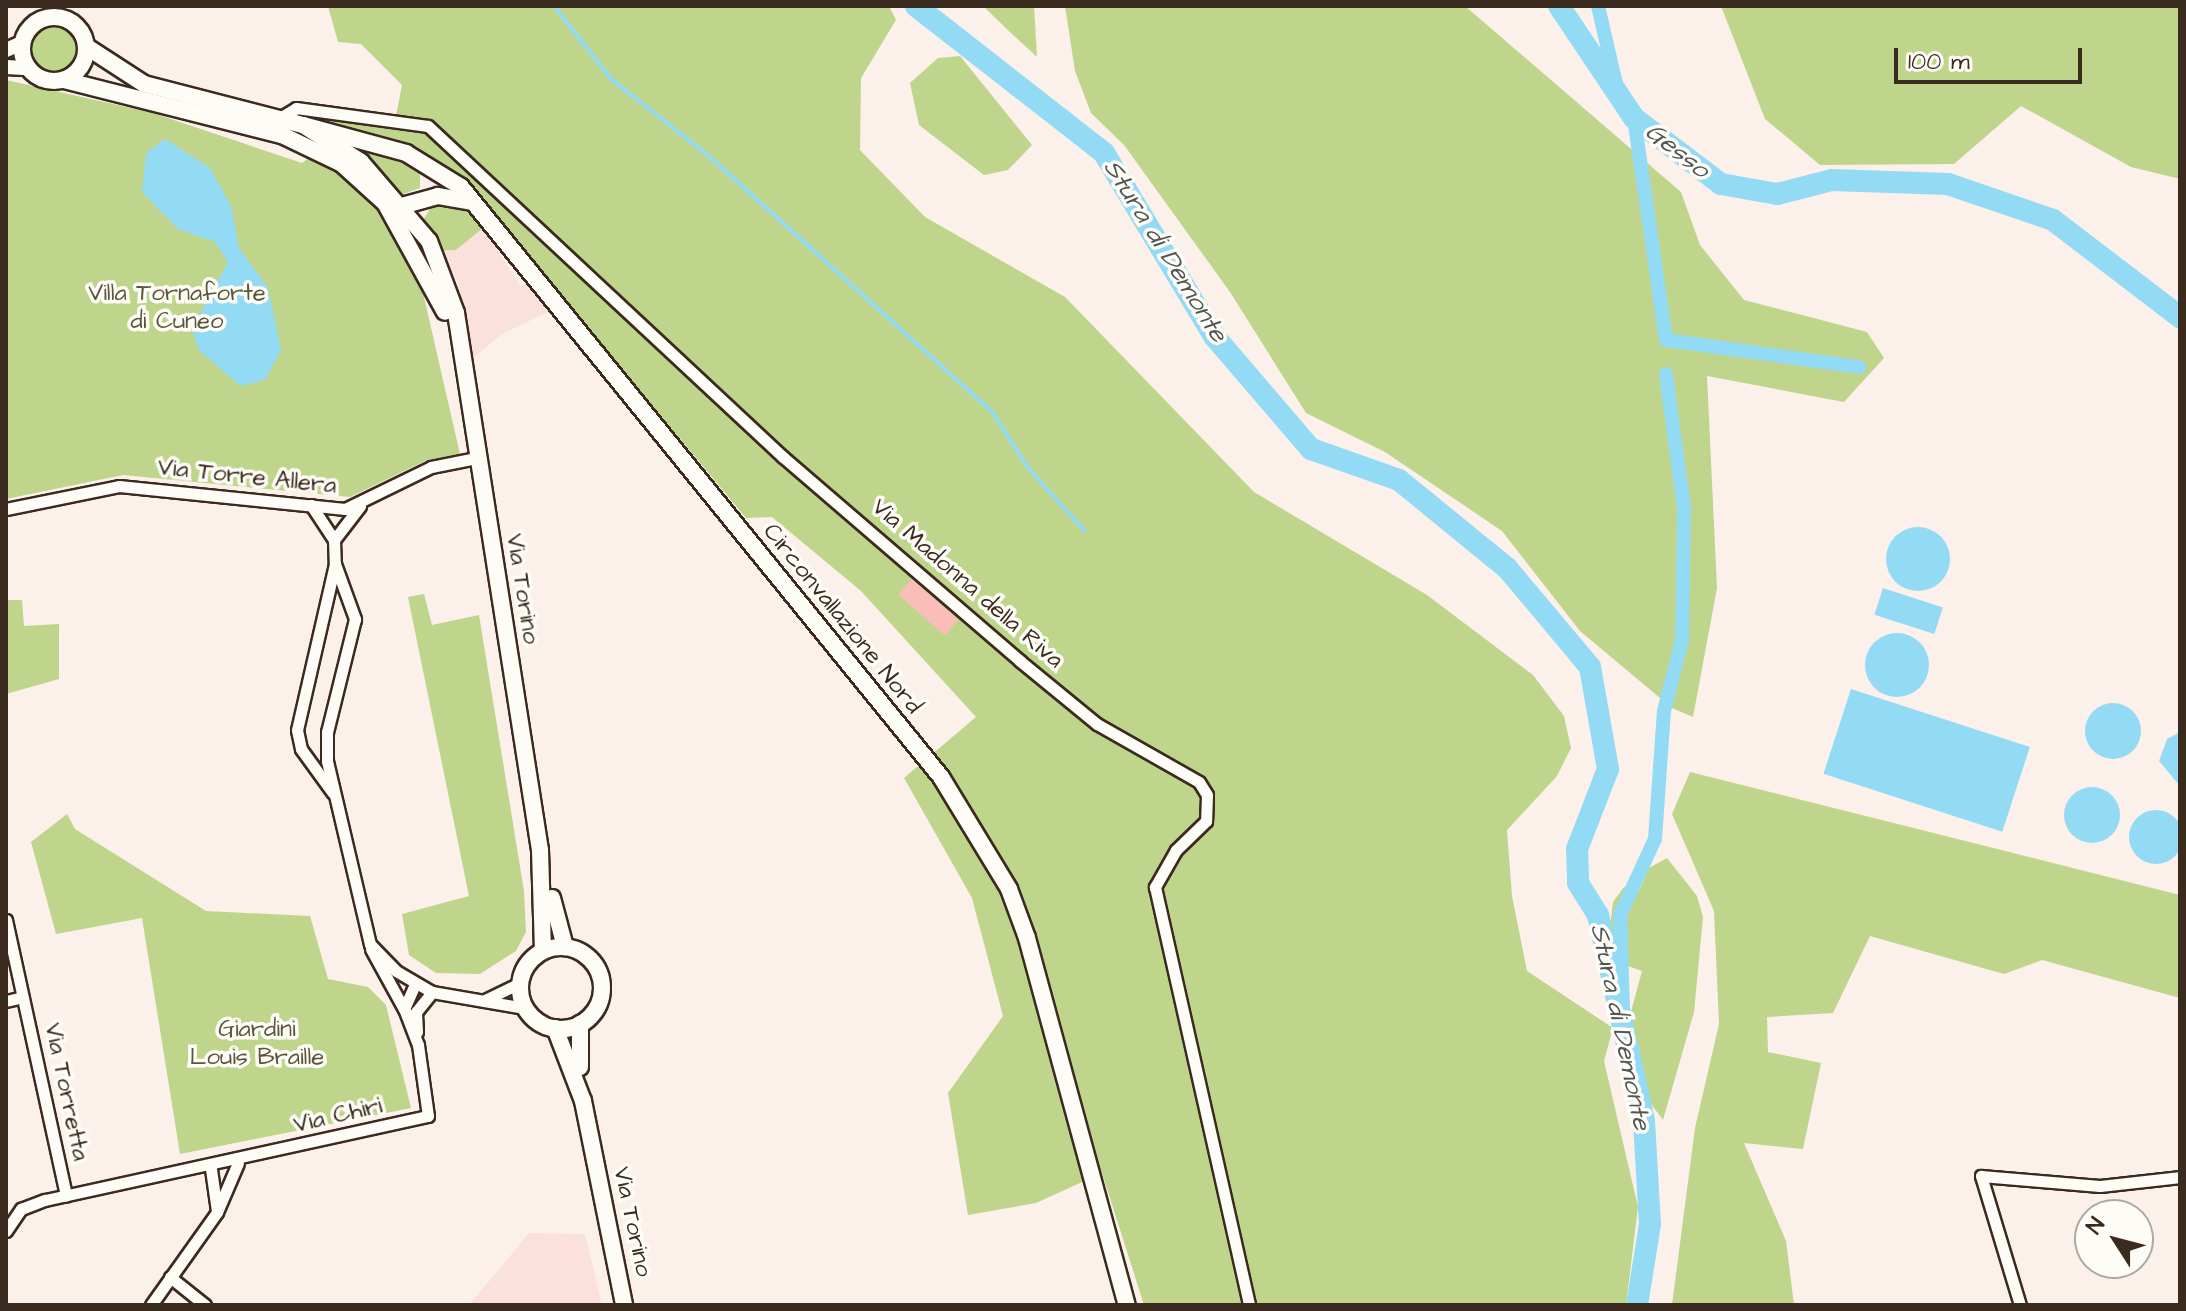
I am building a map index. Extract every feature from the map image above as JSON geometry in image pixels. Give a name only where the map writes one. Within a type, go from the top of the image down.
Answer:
[{"type":"main road","points":[[6,50],[22,43],[30,27],[32,6]]},
{"type":"main road","points":[[6,67],[28,68],[44,80],[64,80],[81,67],[87,47],[66,6]]},
{"type":"main road","points":[[30,27],[57,16],[75,23]]},
{"type":"main road","points":[[22,43],[28,68]]},
{"type":"main road","name":"Via Torino","points":[[87,47],[144,84],[303,125],[361,162],[405,206],[444,274],[540,850],[565,947]]},
{"type":"main road","name":"Via Torino","points":[[64,80],[303,143],[342,164],[385,203],[433,280],[456,336]]},
{"type":"main road","name":"Circonvallazione Nord","points":[[303,125],[427,164],[472,202],[941,777],[985,845],[1027,938],[1127,1305]]},
{"type":"main road","points":[[422,199],[427,164]]},
{"type":"main road","points":[[385,203],[405,206],[422,199],[472,202]]},
{"type":"main road","name":"Via Torino","points":[[540,850],[543,951]]},
{"type":"main road","points":[[565,947],[588,957],[602,983],[599,1002],[580,1024],[555,1028],[525,1008],[520,983],[543,951],[565,947]]},
{"type":"main road","name":"Via Torino","points":[[580,1024],[583,1101],[624,1305]]},
{"type":"main road","name":"Via Torino","points":[[555,1028],[583,1101]]},
{"type":"street","name":"Via Madonna della Riva","points":[[278,119],[296,108],[428,126],[783,457],[1020,661],[1097,724],[1199,782],[1207,795],[1206,821],[1176,850],[1155,887],[1249,1305]]},
{"type":"street","name":"Via Torre Allera","points":[[6,509],[119,486],[311,505],[360,505],[431,467],[476,458]]},
{"type":"street","points":[[311,505],[334,540],[360,505]]},
{"type":"street","name":"Via Chiri","points":[[334,540],[335,564],[297,730],[301,749],[335,795]]},
{"type":"street","name":"Via Chiri","points":[[335,564],[355,619],[327,732],[335,795],[378,973],[404,1009],[418,1045]]},
{"type":"street","name":"Via Torretta","points":[[6,920],[66,1196]]},
{"type":"street","points":[[370,944],[415,984],[432,992],[525,1008]]},
{"type":"street","points":[[484,1001],[520,983]]},
{"type":"street","points":[[404,1009],[415,984]]},
{"type":"street","name":"Via Chiri","points":[[238,1163],[428,1116],[416,1012],[432,992]]},
{"type":"street","name":"Via Torretta","points":[[6,1001],[23,997]]},
{"type":"street","points":[[151,1305],[217,1212],[238,1163]]},
{"type":"street","name":"Via Torretta","points":[[6,1231],[21,1209],[66,1196],[238,1163]]},
{"type":"street","points":[[211,1169],[217,1212]]},
{"type":"street","points":[[2020,1305],[1981,1176],[2100,1186],[2180,1177]]},
{"type":"street","points":[[170,1277],[205,1305]]},
{"type":"shaded area","points":[[483,228],[521,287],[526,283],[550,311],[502,334],[470,361],[458,281],[450,278],[440,251],[456,250]]},
{"type":"shaded area","points":[[529,1233],[585,1234],[602,1305],[469,1305]]},
{"type":"green space","points":[[328,6],[889,6],[896,20],[861,78],[860,150],[925,217],[1065,297],[1254,492],[1427,595],[1533,675],[1564,716],[1571,748],[1557,776],[1507,830],[1512,896],[1527,971],[1613,1028],[1604,1061],[1638,1207],[1626,1305],[1144,1305],[1102,1173],[1036,1203],[968,1215],[948,1093],[1003,1016],[972,898],[904,778],[976,717],[861,591],[772,517],[746,518],[472,189],[393,140],[310,117],[394,126],[402,85],[361,44],[338,42]]},
{"type":"green space","points":[[983,6],[1034,6],[1037,57],[1011,33]]},
{"type":"green space","points":[[1065,6],[1465,6],[1681,192],[1700,245],[1744,300],[1867,332],[1884,358],[1844,402],[1707,376],[1717,588],[1693,717],[1672,708],[1580,631],[1502,531],[1385,452],[1306,413],[1230,292],[1124,145],[1091,113],[1075,71]]},
{"type":"green space","points":[[1721,6],[2180,6],[2180,179],[2131,167],[2021,106],[1954,164],[1820,165],[1765,119]]},
{"type":"green space","points":[[53,26],[69,33],[76,49],[69,65],[53,72],[37,65],[30,49],[37,33]]},
{"type":"green space","points":[[960,56],[1032,145],[1008,170],[984,175],[919,125],[910,83],[938,58]]},
{"type":"green space","name":"Villa Tornaforte di Cuneo","points":[[6,80],[153,113],[302,163],[313,155],[344,176],[396,228],[421,284],[460,454],[427,460],[350,497],[123,475],[6,499]]},
{"type":"green space","points":[[354,145],[420,170],[420,188],[403,194]]},
{"type":"green space","points":[[433,204],[462,206],[483,228],[456,250],[440,251],[422,222]]},
{"type":"green space","points":[[424,594],[432,625],[479,615],[524,891],[526,932],[516,951],[480,974],[436,973],[409,955],[402,914],[469,896],[408,597]]},
{"type":"green space","points":[[6,600],[22,600],[24,626],[59,624],[59,679],[6,694]]},
{"type":"green space","points":[[1690,772],[2180,895],[2180,998],[2042,960],[2004,974],[1870,936],[1833,1013],[1767,1017],[1768,1052],[1821,1063],[1803,1149],[1744,1143],[1786,1241],[1794,1305],[1672,1305],[1695,1128],[1719,1024],[1714,911],[1672,814]]},
{"type":"green space","name":"Giardini Louis Braille","points":[[67,814],[75,829],[206,911],[310,916],[328,979],[368,987],[386,1005],[411,1108],[180,1154],[142,918],[56,934],[31,842]]},
{"type":"green space","points":[[1667,858],[1697,896],[1703,917],[1694,1012],[1663,1120],[1645,1096],[1629,1019],[1642,971],[1628,966],[1609,935],[1613,902],[1624,887],[1639,891],[1649,868]]},
{"type":"water","points":[[165,139],[210,168],[231,206],[239,248],[268,288],[281,350],[265,380],[240,386],[198,349],[192,328],[228,262],[215,242],[178,229],[142,192],[146,153]]},
{"type":"water","points":[[1912,527],[1924,527],[1941,536],[1948,547],[1948,571],[1941,582],[1924,591],[1912,591],[1900,586],[1891,577],[1886,565],[1886,553],[1891,541],[1900,532]]},
{"type":"water","points":[[1883,588],[1943,607],[1934,634],[1874,615]]},
{"type":"water","points":[[1897,633],[1915,639],[1923,647],[1929,665],[1923,683],[1915,691],[1897,697],[1879,691],[1871,683],[1865,665],[1871,647],[1879,639]]},
{"type":"water","points":[[1851,689],[2030,747],[2002,832],[1823,774]]},
{"type":"water","points":[[2113,703],[2133,711],[2141,731],[2133,751],[2113,759],[2093,751],[2085,731],[2093,711]]},
{"type":"water","points":[[2180,732],[2180,786],[2159,761],[2167,739]]},
{"type":"water","points":[[2092,787],[2112,795],[2120,815],[2112,835],[2092,843],[2072,835],[2064,815],[2072,795]]},
{"type":"water","points":[[2156,810],[2175,818],[2183,837],[2175,856],[2156,864],[2137,856],[2129,837],[2137,818]]},
{"type":"building","points":[[912,579],[959,620],[945,636],[898,595]]},
{"type":"waterway","points":[[554,6],[611,79],[710,157],[993,413],[1028,468],[1085,531]]},
{"type":"waterway","name":"Stura di Demonte","points":[[916,6],[1104,153],[1214,336],[1311,449],[1399,480],[1507,568],[1590,667],[1608,769],[1577,849],[1578,883],[1598,915],[1644,1121],[1650,1224],[1637,1305]]},
{"type":"waterway","name":"Gesso","points":[[1559,6],[1634,118],[1721,184],[1777,194],[1832,180],[1948,184],[2053,220],[2180,317]]},
{"type":"waterway","points":[[1598,6],[1616,84]]},
{"type":"waterway","points":[[1634,118],[1666,340],[1859,367]]},
{"type":"waterway","points":[[1624,1042],[1620,915],[1655,839],[1664,711],[1682,640],[1684,508],[1666,374]]}]
